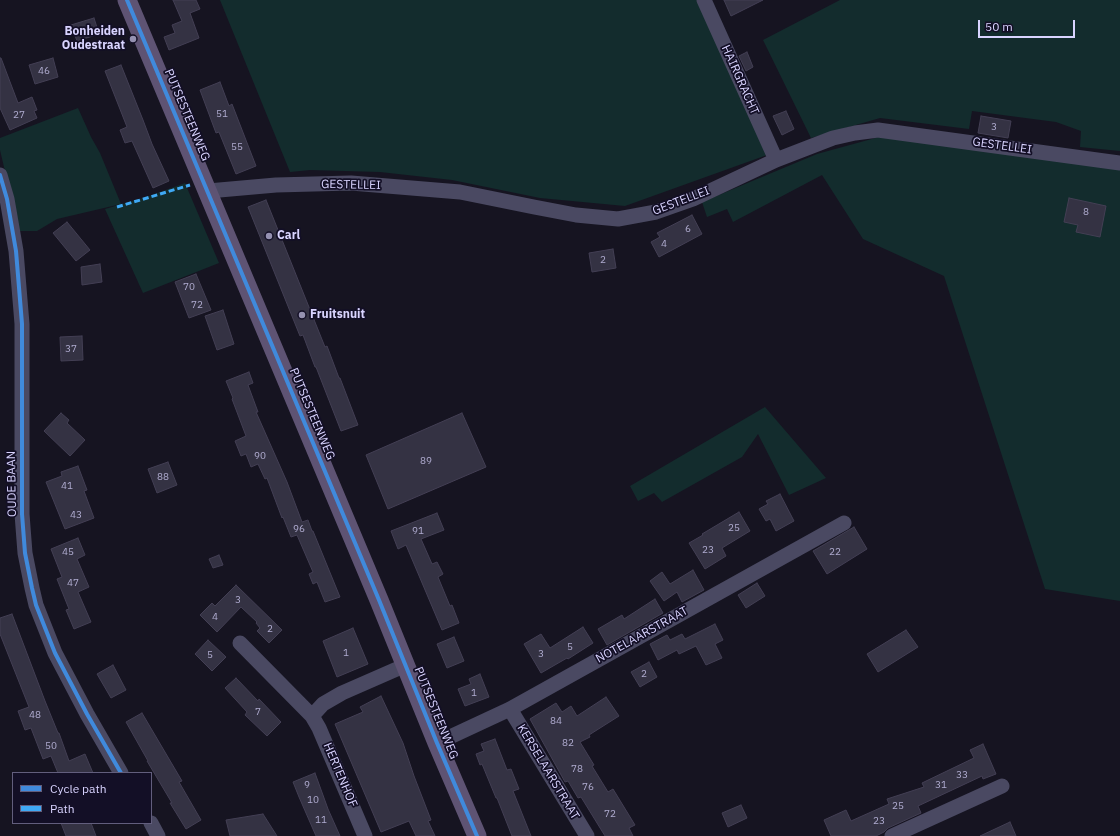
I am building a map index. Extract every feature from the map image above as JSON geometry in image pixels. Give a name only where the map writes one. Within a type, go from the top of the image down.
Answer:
[{"type":"main road","name":"PUTSESTEENWEG","points":[[127,0],[380,600],[437,743],[477,836]]},
{"type":"street","name":"HAIRGRACHT","points":[[704,0],[776,160]]},
{"type":"street","name":"GESTELLEI","points":[[208,191],[276,185],[351,183],[460,192],[534,208],[576,215],[618,219],[656,212],[692,199],[776,160],[833,138],[878,130],[1120,163]]},
{"type":"street","name":"OUDE BAAN","points":[[0,175],[7,199],[16,251],[21,317],[22,514],[25,553],[32,588],[36,605],[55,653],[87,714],[121,772]]},
{"type":"street","name":"NOTELAARSTRAAT","points":[[437,743],[510,709],[844,523]]},
{"type":"street","name":"HERTENHOF","points":[[240,643],[312,716],[319,728],[365,836]]},
{"type":"street","points":[[312,716],[323,704],[342,692],[406,665]]},
{"type":"street","name":"KERSELAARSTRAAT","points":[[510,709],[586,836]]},
{"type":"street","points":[[892,836],[1002,786]]},
{"type":"street","points":[[152,824],[158,836]]},
{"type":"green space","points":[[220,0],[702,0],[767,155],[625,206],[540,198],[452,180],[380,172],[310,170],[290,172]]},
{"type":"green space","points":[[840,0],[1120,0],[1120,151],[1080,147],[1081,131],[1056,122],[972,111],[969,129],[880,118],[811,138],[763,40]]},
{"type":"green space","points":[[78,108],[100,153],[121,204],[57,219],[37,231],[19,231],[0,150],[0,138]]},
{"type":"green space","points":[[879,137],[1120,169],[1120,601],[1045,589],[944,276],[863,239],[822,175],[733,222],[727,209],[707,217],[702,202],[817,154]]},
{"type":"green space","points":[[185,183],[219,263],[143,293],[105,209],[146,197]]},
{"type":"green space","points":[[765,407],[826,478],[789,495],[758,434],[742,457],[662,502],[654,493],[638,501],[630,486]]},
{"type":"building","points":[[173,0],[196,0],[200,9],[190,13],[199,38],[169,50],[164,37],[175,33],[172,25],[182,21]]},
{"type":"building","points":[[724,0],[763,0],[731,16]]},
{"type":"building","points":[[94,18],[99,34],[77,41],[71,25]]},
{"type":"building","points":[[747,52],[753,67],[746,71],[739,56]]},
{"type":"building","points":[[0,58],[18,103],[32,97],[37,110],[34,111],[37,118],[10,130],[0,108]]},
{"type":"building","points":[[53,58],[58,77],[35,84],[29,65]]},
{"type":"building","points":[[121,65],[152,144],[169,181],[153,188],[132,141],[125,143],[120,130],[127,127],[105,71]]},
{"type":"building","points":[[220,82],[229,106],[232,104],[256,166],[236,174],[219,132],[216,133],[200,90]]},
{"type":"building","points":[[786,111],[794,129],[782,135],[773,116]]},
{"type":"building","points":[[981,116],[1011,121],[1008,138],[978,133]]},
{"type":"building","points":[[1069,198],[1106,206],[1100,237],[1076,232],[1078,225],[1064,222]]},
{"type":"building","points":[[266,200],[325,347],[327,346],[358,425],[341,431],[303,335],[300,336],[248,207]]},
{"type":"building","points":[[692,215],[702,234],[659,257],[651,242],[660,237],[657,233]]},
{"type":"building","points":[[67,222],[90,250],[76,261],[53,233]]},
{"type":"building","points":[[613,249],[616,268],[592,272],[589,253]]},
{"type":"building","points":[[100,264],[102,282],[82,285],[81,267]]},
{"type":"building","points":[[196,274],[211,310],[189,318],[175,282]]},
{"type":"building","points":[[223,310],[234,344],[217,350],[205,316]]},
{"type":"building","points":[[82,336],[83,360],[61,361],[60,337]]},
{"type":"building","points":[[249,372],[253,383],[248,385],[258,412],[256,412],[287,482],[302,522],[308,520],[340,597],[325,602],[317,582],[313,584],[309,574],[313,572],[297,535],[291,537],[283,517],[282,518],[267,478],[265,479],[258,464],[251,467],[246,454],[241,456],[235,441],[246,436],[226,381]]},
{"type":"building","points":[[61,413],[69,420],[67,423],[85,440],[70,456],[44,431]]},
{"type":"building","points":[[462,413],[486,467],[388,509],[366,455]]},
{"type":"building","points":[[168,462],[177,485],[157,493],[148,469]]},
{"type":"building","points":[[78,466],[87,490],[84,491],[94,518],[65,529],[46,482],[62,476],[61,472]]},
{"type":"building","points":[[780,494],[794,521],[776,531],[770,519],[766,521],[759,509],[768,504],[766,501]]},
{"type":"building","points":[[739,512],[750,531],[722,548],[726,556],[705,569],[689,543]]},
{"type":"building","points":[[437,513],[444,530],[421,539],[432,564],[437,562],[443,574],[438,577],[459,623],[442,630],[406,545],[398,549],[391,531]]},
{"type":"building","points":[[854,527],[867,549],[827,574],[813,551]]},
{"type":"building","points":[[78,538],[85,555],[77,559],[89,587],[78,592],[91,622],[74,629],[66,610],[69,609],[57,579],[62,577],[51,549]]},
{"type":"building","points":[[219,555],[223,565],[213,568],[209,559]]},
{"type":"building","points":[[693,570],[704,590],[682,602],[677,592],[664,601],[650,581],[662,572],[670,584]]},
{"type":"building","points":[[757,583],[765,596],[746,608],[738,595]]},
{"type":"building","points":[[236,585],[282,630],[269,643],[257,631],[260,628],[256,623],[257,622],[241,607],[217,632],[200,615],[212,603],[215,606]]},
{"type":"building","points":[[655,599],[663,613],[607,645],[598,629],[622,615],[624,619]]},
{"type":"building","points":[[12,614],[69,761],[85,754],[93,772],[58,772],[51,756],[43,759],[31,728],[25,730],[18,711],[29,707],[0,634],[0,618]]},
{"type":"building","points":[[715,624],[723,640],[715,644],[722,658],[706,665],[696,646],[679,654],[677,650],[658,660],[650,644],[667,635],[670,640],[682,634],[685,639]]},
{"type":"building","points":[[583,627],[593,643],[568,659],[567,658],[541,673],[524,644],[541,634],[550,648]]},
{"type":"building","points":[[353,628],[368,664],[337,677],[323,641]]},
{"type":"building","points":[[906,630],[918,647],[878,672],[867,654]]},
{"type":"building","points":[[454,637],[464,661],[447,668],[437,644]]},
{"type":"building","points":[[208,640],[226,657],[212,671],[195,654]]},
{"type":"building","points":[[649,662],[657,677],[640,687],[631,672]]},
{"type":"building","points":[[113,665],[126,690],[111,698],[97,674]]},
{"type":"building","points":[[480,674],[489,697],[465,706],[458,689],[471,684],[469,679]]},
{"type":"building","points":[[236,678],[281,722],[267,736],[245,715],[247,712],[225,688]]},
{"type":"building","points":[[381,696],[403,743],[431,820],[428,821],[435,836],[416,836],[409,821],[381,832],[335,724],[363,712],[360,707]]},
{"type":"building","points":[[606,697],[619,716],[589,735],[590,737],[580,742],[594,765],[592,766],[608,792],[613,789],[635,825],[629,828],[633,836],[605,836],[581,797],[578,798],[568,781],[565,782],[530,719],[556,703],[562,712],[571,706],[577,716]]},
{"type":"building","points":[[142,713],[182,781],[179,782],[201,820],[186,829],[170,803],[172,803],[126,722]]},
{"type":"building","points":[[495,739],[507,770],[511,769],[519,789],[513,791],[531,836],[512,836],[482,764],[480,765],[476,754],[484,751],[481,744]]},
{"type":"building","points":[[983,744],[996,774],[983,779],[982,776],[918,806],[921,813],[888,828],[876,836],[831,836],[824,820],[846,810],[851,821],[889,804],[887,799],[924,787],[922,783],[974,758],[970,750]]},
{"type":"building","points":[[315,773],[340,836],[316,836],[293,782]]},
{"type":"building","points":[[741,805],[747,818],[728,827],[722,813]]},
{"type":"building","points":[[263,814],[277,836],[230,836],[226,820]]},
{"type":"building","points":[[1010,822],[1016,836],[980,836]]},
{"type":"building","points":[[61,824],[91,824],[96,836],[66,836]]},
{"type":"marked path","points":[[117,207],[190,185]]},
{"type":"cycle path","points":[[127,0],[477,836]]},
{"type":"cycle path","points":[[0,175],[7,199],[16,251],[22,324],[22,514],[25,553],[32,588],[36,605],[55,653],[87,714],[120,772]]},
{"type":"place","name":"Bonheiden Oudestraat","points":[[133,39]]},
{"type":"place","name":"Carl","points":[[269,236]]},
{"type":"place","name":"Fruitsnuit","points":[[302,315]]}]
